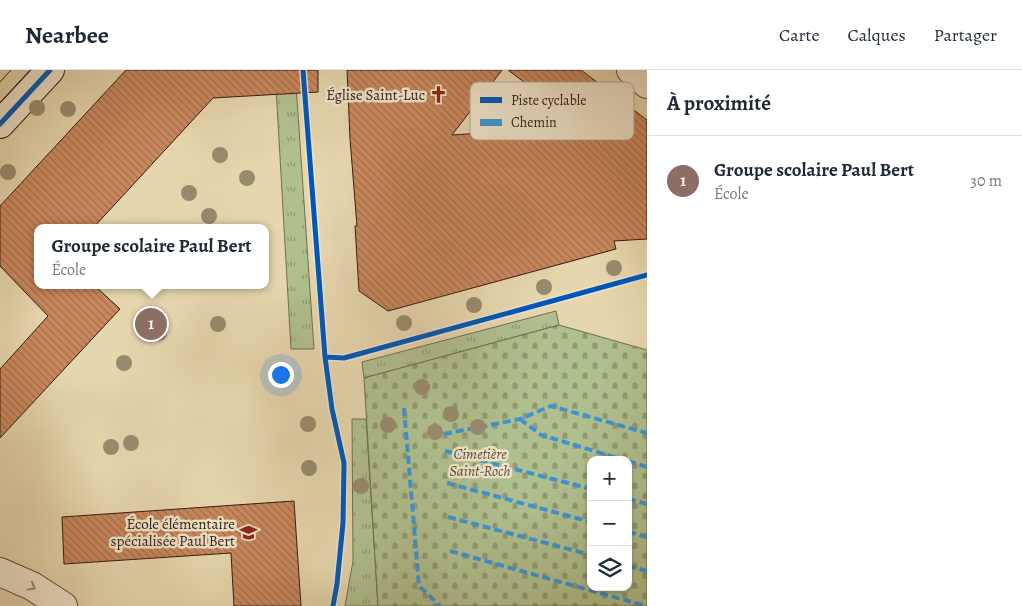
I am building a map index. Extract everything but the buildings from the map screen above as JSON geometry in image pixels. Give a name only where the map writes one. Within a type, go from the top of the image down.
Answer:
[{"type":"street","points":[[0,124],[50,70]]},
{"type":"street","points":[[631,70],[647,84]]},
{"type":"street","points":[[0,572],[32,586],[63,606]]},
{"type":"green space","points":[[275,70],[295,70],[314,349],[291,349]]},
{"type":"green space","points":[[556,311],[559,325],[364,378],[362,362]]},
{"type":"green space","name":"Cimetière Saint-Roch","points":[[559,325],[647,350],[647,606],[378,606],[364,378]]},
{"type":"green space","points":[[352,419],[366,419],[378,606],[345,606],[353,561]]},
{"type":"tram line","points":[[0,82],[11,70]]},
{"type":"tram line","points":[[0,103],[31,70]]},
{"type":"marked path","points":[[444,434],[520,419],[551,406],[647,433]]},
{"type":"marked path","points":[[404,408],[419,586],[440,606]]},
{"type":"marked path","points":[[520,419],[541,435],[611,456]]},
{"type":"marked path","points":[[445,451],[587,488]]},
{"type":"marked path","points":[[632,462],[647,467]]},
{"type":"marked path","points":[[447,483],[587,521]]},
{"type":"marked path","points":[[632,500],[647,504]]},
{"type":"marked path","points":[[448,517],[587,554]]},
{"type":"marked path","points":[[632,533],[647,537]]},
{"type":"marked path","points":[[450,551],[646,606]]},
{"type":"marked path","points":[[632,567],[647,571]]},
{"type":"cycle path","points":[[0,124],[50,70]]},
{"type":"cycle path","points":[[303,70],[325,357],[332,409],[344,463],[343,523],[333,606]]},
{"type":"cycle path","points":[[325,357],[344,358],[647,275]]},
{"type":"place","name":"Église Saint-Luc","points":[[439,95]]},
{"type":"place","name":"Groupe scolaire Paul Bert","points":[[151,324]]},
{"type":"place","name":"École élémentaire spécialisée Paul Bert","points":[[249,533]]}]
